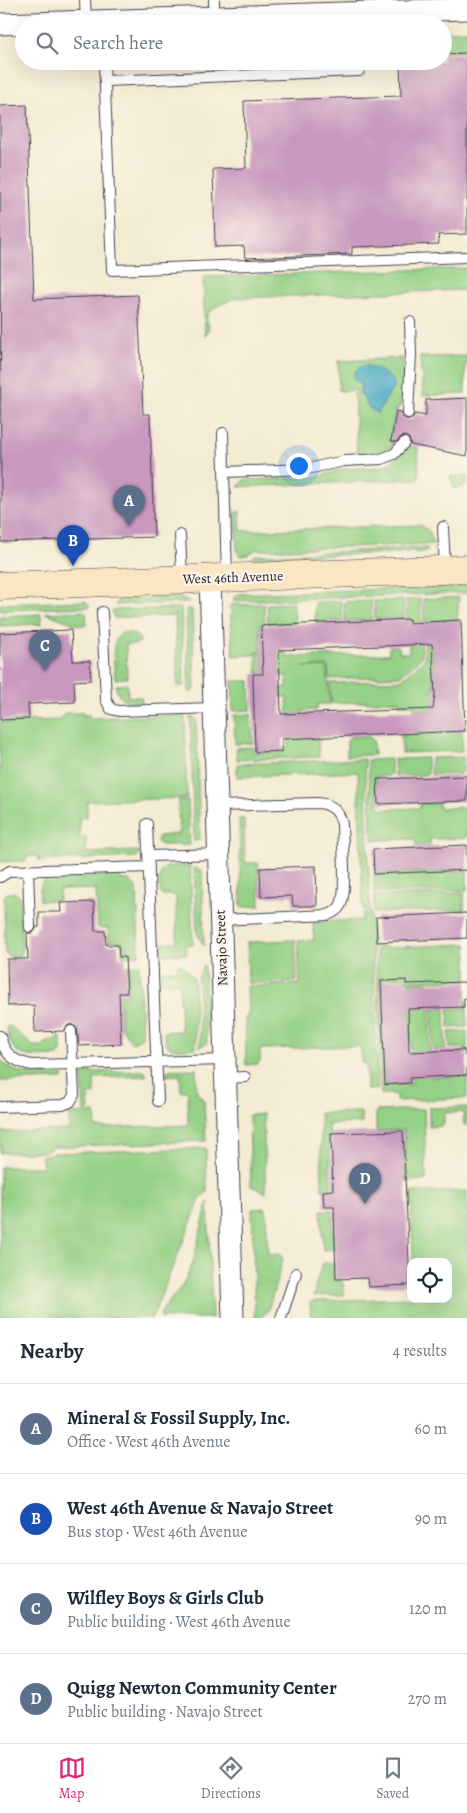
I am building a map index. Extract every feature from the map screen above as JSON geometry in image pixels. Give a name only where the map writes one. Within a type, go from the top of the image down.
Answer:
[{"type":"street","points":[[160,15],[214,9],[415,5],[467,9]]},
{"type":"street","points":[[0,24],[15,24]]},
{"type":"street","name":"West 46th Avenue","points":[[0,586],[456,569]]},
{"type":"street","name":"Navajo Street","points":[[219,578],[214,708],[220,920],[232,1072],[233,1318]]},
{"type":"lane","points":[[85,0],[93,15]]},
{"type":"lane","points":[[104,70],[112,270],[467,257]]},
{"type":"lane","points":[[105,81],[359,71]]},
{"type":"lane","points":[[408,413],[411,354],[410,322]]},
{"type":"lane","points":[[219,578],[224,472],[223,433]]},
{"type":"lane","points":[[224,472],[307,469],[344,461],[381,459],[394,454],[404,443]]},
{"type":"lane","points":[[443,527],[456,569]]},
{"type":"lane","points":[[180,535],[182,579]]},
{"type":"lane","points":[[102,612],[106,700],[111,709],[119,711],[214,708]]},
{"type":"lane","points":[[217,806],[323,803],[330,806],[340,817],[342,824],[344,892],[340,907],[328,916],[220,920]]},
{"type":"lane","points":[[147,824],[158,1101]]},
{"type":"lane","points":[[0,877],[10,871],[149,862],[219,854]]},
{"type":"lane","points":[[28,870],[30,927]]},
{"type":"lane","points":[[0,1107],[62,1105],[70,1102],[74,1095],[71,1031]]},
{"type":"lane","points":[[0,1036],[6,1052],[21,1063],[32,1065],[156,1062],[232,1072]]},
{"type":"lane","points":[[281,1318],[296,1273]]},
{"type":"green space","points":[[467,30],[467,51],[452,52],[452,31]]},
{"type":"green space","points":[[467,268],[467,290],[235,298],[209,312],[206,319],[209,329],[205,336],[203,277]]},
{"type":"green space","points":[[467,356],[467,364],[465,365],[465,394],[423,396],[420,357]]},
{"type":"green space","points":[[403,358],[404,385],[400,407],[396,410],[390,441],[393,442],[391,447],[378,453],[357,455],[354,393],[360,392],[369,408],[376,413],[379,411],[361,367],[356,370],[353,378],[361,384],[361,390],[339,391],[338,361]]},
{"type":"green space","points":[[408,446],[418,448],[419,479],[238,487],[244,480],[318,477],[342,469],[380,467],[389,464]]},
{"type":"green space","points":[[450,476],[467,476],[467,485],[454,489]]},
{"type":"green space","points":[[240,511],[241,531],[421,525],[430,532],[433,544],[255,550],[248,555],[241,556],[237,552],[236,512]]},
{"type":"green space","points":[[428,548],[425,552],[252,558],[256,555]]},
{"type":"green space","points":[[467,586],[467,593],[234,601],[234,597],[239,594]]},
{"type":"green space","points":[[179,597],[189,601],[189,603],[115,605],[119,599]]},
{"type":"green space","points":[[459,597],[457,620],[433,621],[434,644],[432,644],[435,732],[462,732],[462,751],[402,753],[401,735],[415,735],[414,705],[400,705],[400,701],[331,703],[330,683],[401,680],[425,659],[423,599]]},
{"type":"green space","points":[[420,599],[422,657],[400,676],[329,679],[328,666],[303,667],[327,667],[330,704],[317,704],[317,710],[302,711],[303,738],[318,738],[319,757],[237,760],[236,748],[253,747],[253,753],[284,752],[284,747],[289,747],[287,697],[281,697],[281,688],[287,687],[287,676],[281,676],[280,672],[257,673],[257,653],[286,652],[287,657],[389,654],[389,647],[399,647],[400,653],[409,653],[409,646],[411,646],[410,619],[407,618],[406,600]]},
{"type":"green space","points":[[403,600],[404,618],[375,619],[374,601]]},
{"type":"green space","points":[[86,601],[90,607],[0,610],[0,604]]},
{"type":"green space","points":[[341,601],[342,621],[315,622],[315,602]]},
{"type":"green space","points":[[371,601],[372,620],[345,621],[344,602]]},
{"type":"green space","points":[[294,603],[295,623],[268,624],[267,604]]},
{"type":"green space","points":[[264,604],[265,624],[260,625],[261,652],[256,652],[256,655],[233,656],[230,605]]},
{"type":"green space","points":[[181,608],[184,686],[178,687],[175,616],[114,618],[112,610]]},
{"type":"green space","points":[[186,609],[192,609],[195,688],[193,692],[189,692]]},
{"type":"green space","points":[[84,611],[86,613],[87,625],[78,625],[45,613]]},
{"type":"green space","points":[[41,614],[41,624],[0,626],[0,616]]},
{"type":"green space","points":[[127,632],[136,635],[140,642],[126,645],[127,678],[115,679],[114,644],[121,634]]},
{"type":"green space","points":[[232,681],[250,681],[251,710],[233,711]]},
{"type":"green space","points":[[127,684],[128,697],[141,697],[142,702],[128,702],[118,694],[116,685]]},
{"type":"green space","points":[[65,713],[83,713],[83,715],[89,715],[90,718],[185,715],[187,798],[87,801],[87,817],[79,818],[80,837],[86,837],[86,853],[139,851],[137,857],[39,861],[38,856],[26,856],[26,861],[0,862],[0,722],[61,720]]},
{"type":"green space","points":[[251,714],[253,743],[235,744],[234,715]]},
{"type":"green space","points":[[190,716],[196,719],[200,839],[194,842]]},
{"type":"green space","points":[[350,737],[370,737],[373,741],[374,755],[347,756],[347,741]]},
{"type":"green space","points":[[463,757],[464,771],[460,774],[431,775],[431,758]]},
{"type":"green space","points":[[427,758],[428,773],[425,775],[395,776],[394,759]]},
{"type":"green space","points":[[365,759],[370,910],[363,910],[358,772],[237,777],[237,764]]},
{"type":"green space","points":[[391,759],[391,774],[389,776],[376,777],[377,803],[381,809],[420,808],[420,804],[439,803],[439,808],[467,807],[467,838],[430,839],[430,845],[416,846],[415,839],[372,840],[368,760]]},
{"type":"green space","points":[[178,800],[188,800],[190,845],[160,845],[157,841],[159,836],[179,834]]},
{"type":"green space","points":[[239,819],[244,819],[245,863],[258,863],[260,906],[241,907]]},
{"type":"green space","points":[[169,866],[190,866],[193,945],[186,945],[187,954],[162,955],[162,943],[177,942],[176,895],[162,895],[160,876],[162,871]]},
{"type":"green space","points":[[194,868],[202,870],[204,946],[197,933]]},
{"type":"green space","points":[[467,871],[467,890],[374,893],[374,874]]},
{"type":"green space","points":[[120,875],[121,880],[129,880],[137,888],[139,955],[123,956],[122,942],[109,942],[108,928],[98,928],[96,889],[59,890],[59,900],[40,901],[40,888],[47,878]]},
{"type":"green space","points":[[14,892],[20,897],[22,950],[19,957],[13,958],[5,952],[4,899],[6,894]]},
{"type":"green space","points":[[464,893],[464,910],[374,913],[374,896]]},
{"type":"green space","points":[[371,912],[378,1089],[367,1090],[366,1063],[362,1063],[360,1046],[260,1049],[260,1061],[258,1064],[246,1065],[245,1018],[248,1015],[247,986],[300,984],[298,941],[314,940],[313,922],[362,920],[362,913]]},
{"type":"green space","points":[[295,940],[297,981],[248,983],[247,942]]},
{"type":"green space","points":[[467,944],[467,980],[407,981],[406,978],[377,979],[376,948]]},
{"type":"green space","points":[[177,964],[181,964],[194,979],[196,1048],[174,1049],[167,1044],[165,1039],[164,1032],[181,1031],[179,983],[162,983],[162,970],[177,970]]},
{"type":"green space","points":[[139,965],[142,1037],[132,1043],[121,1027],[120,1003],[116,1003],[116,995],[128,994],[127,966]]},
{"type":"green space","points":[[204,965],[207,1043],[200,1047],[198,978]]},
{"type":"green space","points":[[377,980],[380,980],[385,1085],[412,1084],[408,982],[428,982],[431,1077],[467,1076],[467,1098],[396,1101],[396,1094],[381,1094]]},
{"type":"green space","points":[[465,1000],[467,1000],[467,1027],[449,1028],[448,1009],[466,1008]]},
{"type":"green space","points":[[431,1009],[445,1009],[446,1049],[433,1050]]},
{"type":"green space","points":[[10,1026],[33,1046],[44,1046],[45,1043],[61,1037],[61,1052],[58,1056],[39,1057],[24,1055],[12,1046],[7,1027]]},
{"type":"green space","points":[[467,1031],[467,1055],[465,1048],[450,1048],[449,1032]]},
{"type":"green space","points":[[0,1059],[6,1065],[20,1072],[27,1074],[60,1073],[63,1075],[63,1079],[0,1081]]},
{"type":"green space","points":[[196,1069],[197,1092],[204,1101],[206,1141],[53,1147],[44,1152],[0,1153],[0,1132],[69,1130],[69,1114],[95,1113],[96,1128],[188,1125],[188,1091],[181,1091],[180,1075],[165,1076],[168,1070]]},
{"type":"green space","points":[[143,1071],[146,1073],[146,1076],[94,1078],[95,1094],[88,1095],[89,1111],[84,1111],[82,1075],[86,1072]]},
{"type":"green space","points":[[467,1107],[467,1127],[464,1124],[463,1112],[444,1113],[444,1124],[442,1126],[429,1127],[429,1108]]},
{"type":"green space","points":[[424,1109],[426,1180],[406,1181],[404,1130],[376,1131],[376,1111]]},
{"type":"green space","points":[[361,1112],[362,1123],[329,1124],[331,1190],[322,1190],[320,1113]]},
{"type":"green space","points":[[263,1114],[266,1193],[251,1186],[249,1115]]},
{"type":"green space","points":[[206,1148],[207,1192],[199,1202],[152,1318],[0,1318],[0,1167],[43,1167],[41,1156],[54,1153]]},
{"type":"green space","points":[[467,1191],[467,1318],[311,1318],[310,1303],[312,1301],[407,1298],[407,1303],[452,1303],[452,1258],[413,1258],[411,1192]]},
{"type":"green space","points":[[208,1202],[212,1318],[161,1318],[161,1312],[184,1283],[193,1262]]},
{"type":"green space","points":[[266,1208],[268,1255],[280,1254],[283,1259],[268,1311],[261,1317],[255,1318],[252,1209]]},
{"type":"green space","points":[[321,1210],[332,1210],[334,1249],[323,1250]]},
{"type":"green space","points":[[322,1263],[334,1263],[334,1280],[342,1281],[342,1284],[344,1284],[344,1295],[313,1296]]},
{"type":"water","points":[[365,365],[386,374],[395,385],[378,413],[369,408],[360,392],[361,384],[353,378],[356,370]]},
{"type":"building","points":[[467,53],[467,234],[438,235],[439,244],[352,247],[352,254],[245,258],[244,246],[215,247],[213,169],[246,168],[244,101],[401,96],[400,70],[452,70],[452,54]]},
{"type":"building","points":[[27,105],[34,299],[138,295],[143,414],[150,414],[154,537],[1,542],[0,106]]},
{"type":"building","points":[[467,398],[467,456],[411,445],[409,438],[405,436],[396,442],[391,441],[396,411],[401,412],[402,417],[408,420],[412,419],[415,414],[426,416],[426,400]]},
{"type":"building","points":[[409,619],[409,623],[461,620],[465,731],[282,739],[282,751],[255,752],[253,674],[263,674],[261,626]],"holes":[[[432,644],[435,695],[433,709],[281,714],[279,650]]]},
{"type":"building","points":[[71,630],[73,661],[90,661],[91,680],[74,681],[75,702],[28,704],[29,719],[0,720],[0,633]]},
{"type":"building","points":[[467,776],[467,801],[378,804],[377,779]]},
{"type":"building","points":[[467,845],[467,870],[374,874],[373,849]]},
{"type":"building","points":[[316,866],[317,906],[293,906],[292,896],[261,897],[260,868]]},
{"type":"building","points":[[94,902],[95,931],[105,931],[106,945],[118,945],[119,957],[125,957],[127,993],[119,993],[121,1044],[79,1046],[77,1028],[71,1024],[64,1031],[35,1032],[34,1005],[8,1006],[7,959],[28,959],[27,933],[33,933],[39,927],[39,912],[61,912],[60,903]]},
{"type":"building","points":[[467,913],[467,938],[377,942],[376,917]]},
{"type":"building","points":[[406,980],[406,984],[467,982],[467,998],[464,998],[464,1007],[408,1009],[409,1052],[465,1050],[465,1056],[467,1056],[467,1075],[410,1078],[410,1083],[385,1085],[381,981]]},
{"type":"building","points":[[403,1131],[409,1258],[407,1258],[407,1285],[369,1287],[368,1278],[336,1279],[334,1207],[324,1207],[323,1191],[333,1190],[331,1133]]},
{"type":"place","name":"Mineral & Fossil Supply, Inc.","points":[[129,526]]},
{"type":"place","name":"West 46th Avenue & Navajo Street","points":[[73,566]]},
{"type":"place","name":"Wilfley Boys & Girls Club","points":[[45,671]]},
{"type":"place","name":"Quigg Newton Community Center","points":[[365,1204]]}]
